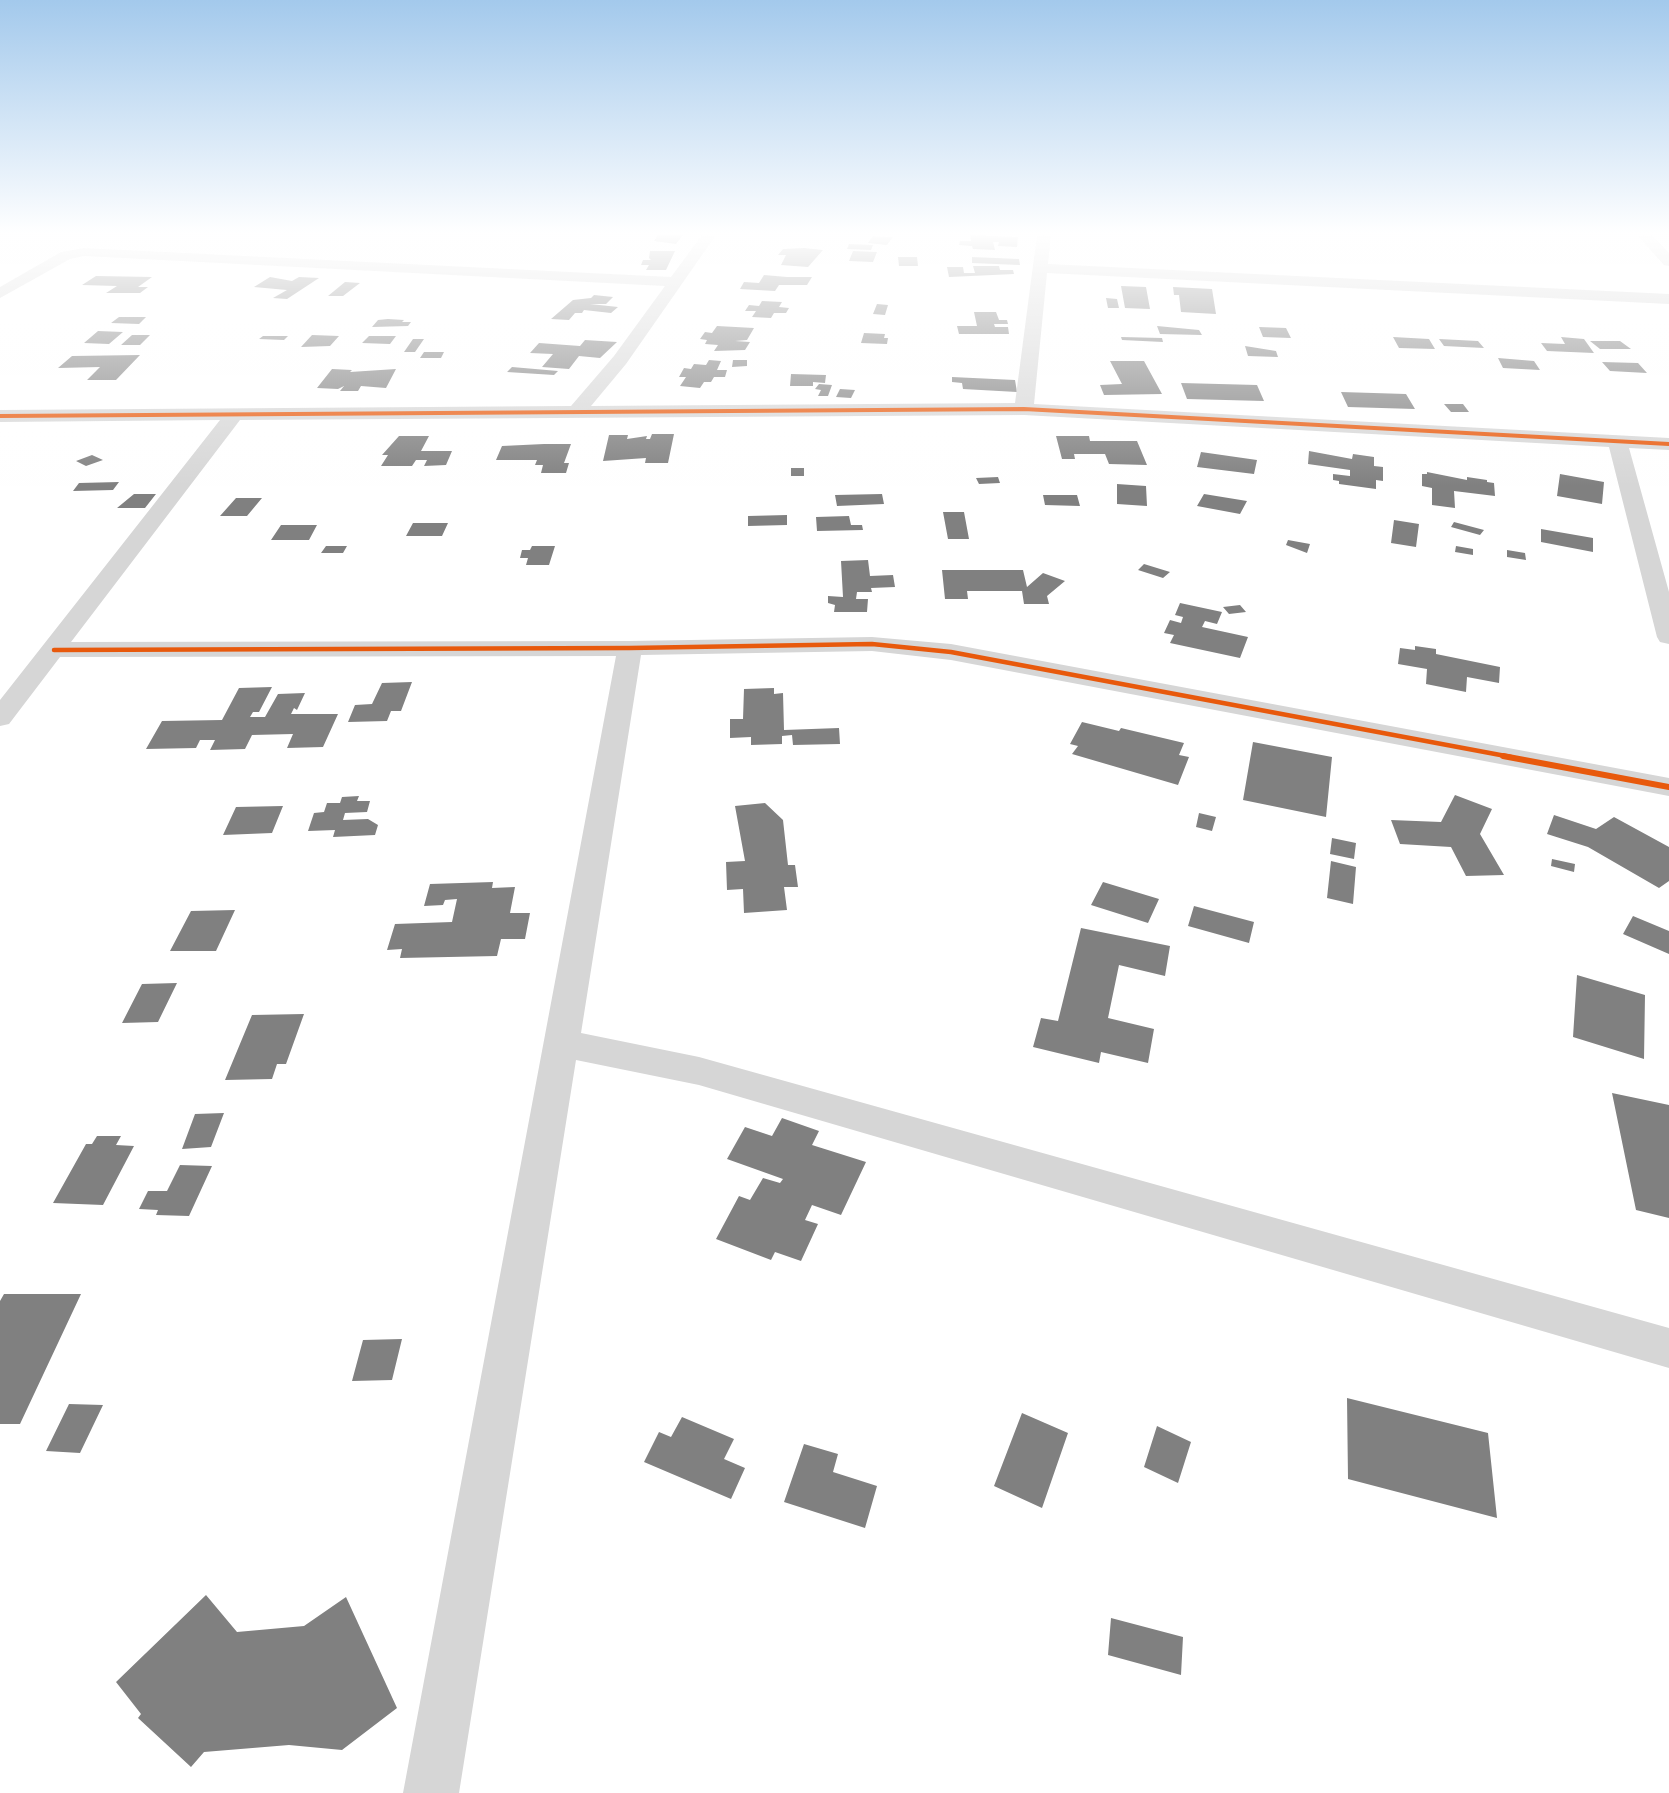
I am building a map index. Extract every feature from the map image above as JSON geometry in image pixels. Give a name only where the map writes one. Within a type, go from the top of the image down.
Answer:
[{"type":"street","points":[[577,411],[620,360],[648,319]]},
{"type":"street","points":[[1023,409],[1033,319]]},
{"type":"street","points":[[0,416],[1023,409],[1669,444]]},
{"type":"street","points":[[0,718],[235,414]]},
{"type":"street","points":[[1618,442],[1669,637]]},
{"type":"street","points":[[54,650],[630,648],[872,644],[951,652],[1669,787]]},
{"type":"street","points":[[431,1793],[630,648]]},
{"type":"street","points":[[561,1043],[699,1071],[1669,1348]]},
{"type":"building","points":[[117,319],[144,319],[139,324],[111,323]]},
{"type":"building","points":[[975,319],[1007,320],[1008,324],[994,324],[995,327],[1008,327],[1009,334],[959,334],[957,326],[977,326]]},
{"type":"building","points":[[378,320],[411,322],[408,326],[372,327]]},
{"type":"building","points":[[717,326],[754,328],[747,340],[735,341],[750,342],[745,350],[714,351],[718,345],[705,344],[707,340],[700,339],[705,332],[712,333]]},
{"type":"building","points":[[1157,326],[1199,330],[1202,335],[1160,334]]},
{"type":"building","points":[[1259,327],[1286,328],[1291,338],[1263,337]]},
{"type":"building","points":[[98,331],[123,332],[109,344],[84,343]]},
{"type":"building","points":[[864,333],[885,334],[884,338],[888,338],[887,344],[861,343]]},
{"type":"building","points":[[132,335],[150,335],[140,345],[121,345]]},
{"type":"building","points":[[312,335],[339,336],[330,346],[301,347]]},
{"type":"building","points":[[263,336],[288,336],[284,340],[259,339]]},
{"type":"building","points":[[369,336],[396,336],[390,344],[362,343]]},
{"type":"building","points":[[1121,337],[1162,338],[1163,342],[1122,340]]},
{"type":"building","points":[[1393,337],[1429,339],[1435,349],[1399,348]]},
{"type":"building","points":[[1561,337],[1584,339],[1594,353],[1547,351],[1541,343],[1565,344]]},
{"type":"building","points":[[413,339],[424,339],[415,352],[404,352]]},
{"type":"building","points":[[1439,339],[1478,341],[1484,348],[1444,346]]},
{"type":"building","points":[[585,340],[617,342],[600,358],[579,356],[569,369],[542,367],[553,354],[530,353],[539,343],[580,346]]},
{"type":"building","points":[[1590,341],[1620,341],[1631,349],[1600,349]]},
{"type":"building","points":[[1245,346],[1276,351],[1278,357],[1248,356]]},
{"type":"building","points":[[424,352],[444,352],[441,358],[420,358]]},
{"type":"building","points":[[140,355],[116,380],[87,380],[100,367],[58,368],[72,356]]},
{"type":"building","points":[[1498,358],[1534,361],[1540,370],[1503,368]]},
{"type":"building","points":[[709,360],[721,361],[717,370],[727,370],[725,377],[714,377],[711,382],[704,382],[700,388],[680,386],[686,377],[679,377],[684,368],[691,369],[694,364],[706,365]]},
{"type":"building","points":[[733,360],[747,360],[747,366],[732,367]]},
{"type":"building","points":[[1110,361],[1144,361],[1162,394],[1104,395],[1100,385],[1122,384]]},
{"type":"building","points":[[1602,362],[1638,363],[1647,373],[1610,371]]},
{"type":"building","points":[[512,367],[558,371],[554,375],[507,372]]},
{"type":"building","points":[[332,369],[352,370],[350,372],[396,369],[386,388],[361,386],[358,391],[340,391],[344,386],[338,389],[317,388]]},
{"type":"building","points":[[791,374],[826,375],[825,383],[813,382],[813,386],[790,386]]},
{"type":"building","points":[[952,377],[1015,380],[1017,392],[963,389],[962,383],[952,382]]},
{"type":"building","points":[[1181,383],[1257,385],[1264,401],[1187,399]]},
{"type":"building","points":[[819,384],[832,385],[828,396],[818,396],[821,390],[815,389]]},
{"type":"building","points":[[840,389],[855,390],[851,398],[836,397]]},
{"type":"building","points":[[1341,392],[1406,394],[1415,409],[1348,407]]},
{"type":"building","points":[[1444,404],[1463,404],[1469,412],[1451,412]]},
{"type":"building","points":[[652,434],[674,434],[668,463],[645,463],[646,458],[603,461],[609,435],[628,435],[627,439],[647,436],[646,439],[650,439]]},
{"type":"building","points":[[399,436],[429,436],[421,451],[452,451],[446,465],[424,466],[427,460],[416,460],[412,466],[381,466],[388,455],[382,455]]},
{"type":"building","points":[[1056,436],[1089,436],[1090,441],[1137,441],[1147,465],[1109,464],[1105,454],[1074,454],[1075,459],[1062,459]]},
{"type":"building","points":[[571,444],[564,463],[569,463],[566,473],[541,473],[543,465],[535,465],[537,460],[496,460],[502,446]]},
{"type":"building","points":[[1309,451],[1352,459],[1353,454],[1374,457],[1374,466],[1383,467],[1383,481],[1376,480],[1376,489],[1339,484],[1339,481],[1333,480],[1333,474],[1350,476],[1350,470],[1308,464]]},
{"type":"building","points":[[1201,452],[1257,460],[1254,474],[1197,467]]},
{"type":"building","points":[[92,455],[103,460],[86,466],[76,461]]},
{"type":"building","points":[[791,468],[804,468],[804,476],[791,476]]},
{"type":"building","points":[[1427,472],[1467,480],[1467,477],[1487,480],[1487,482],[1494,483],[1495,496],[1454,491],[1455,508],[1432,505],[1432,488],[1422,486],[1422,474],[1427,474]]},
{"type":"building","points":[[1560,474],[1604,482],[1602,504],[1557,496]]},
{"type":"building","points":[[998,477],[1000,483],[979,484],[976,478]]},
{"type":"building","points":[[119,482],[113,490],[73,491],[79,483]]},
{"type":"building","points":[[1117,484],[1146,486],[1147,506],[1117,504]]},
{"type":"building","points":[[134,494],[156,494],[145,508],[117,508]]},
{"type":"building","points":[[882,494],[884,504],[837,506],[835,495]]},
{"type":"building","points":[[1204,494],[1247,501],[1240,514],[1197,506]]},
{"type":"building","points":[[1043,495],[1077,495],[1080,506],[1045,505]]},
{"type":"building","points":[[236,498],[262,498],[247,516],[220,516]]},
{"type":"building","points":[[943,512],[964,512],[969,539],[948,539]]},
{"type":"building","points":[[787,515],[787,525],[748,526],[748,516]]},
{"type":"building","points":[[849,516],[851,525],[862,525],[863,530],[817,531],[816,517]]},
{"type":"building","points":[[1394,520],[1419,524],[1416,547],[1391,543]]},
{"type":"building","points":[[1454,522],[1484,530],[1480,535],[1451,527]]},
{"type":"building","points":[[413,523],[448,523],[442,536],[406,536]]},
{"type":"building","points":[[281,525],[317,525],[309,540],[271,540]]},
{"type":"building","points":[[1541,529],[1593,538],[1593,552],[1541,542]]},
{"type":"building","points":[[1288,540],[1310,544],[1307,553],[1286,545]]},
{"type":"building","points":[[326,546],[347,546],[343,553],[321,553]]},
{"type":"building","points":[[532,546],[555,546],[549,565],[526,565],[528,558],[520,558],[522,550],[530,550]]},
{"type":"building","points":[[1456,546],[1473,549],[1473,555],[1455,552]]},
{"type":"building","points":[[1507,550],[1525,553],[1526,560],[1507,557]]},
{"type":"building","points":[[868,560],[870,576],[893,575],[895,587],[871,588],[872,592],[857,592],[856,599],[868,599],[867,612],[834,612],[835,605],[828,603],[828,596],[843,597],[841,561]]},
{"type":"building","points":[[1144,564],[1170,572],[1163,578],[1138,570]]},
{"type":"building","points":[[942,570],[1023,570],[1027,587],[1043,573],[1065,581],[1047,596],[1049,604],[1024,604],[1022,591],[967,591],[968,599],[945,599]]},
{"type":"building","points":[[1180,603],[1222,612],[1217,624],[1205,621],[1202,627],[1248,637],[1240,658],[1170,643],[1174,635],[1164,633],[1170,620],[1181,623],[1183,617],[1175,615]]},
{"type":"building","points":[[1240,605],[1246,612],[1229,614],[1223,607]]},
{"type":"building","points":[[1415,646],[1436,649],[1436,654],[1500,667],[1499,683],[1467,677],[1466,692],[1426,684],[1427,669],[1398,664],[1400,648],[1415,650]]},
{"type":"building","points":[[412,682],[401,711],[391,711],[387,721],[348,722],[355,705],[372,704],[382,683]]},
{"type":"building","points":[[272,687],[259,712],[253,712],[250,717],[265,717],[278,694],[305,693],[297,710],[294,708],[291,714],[338,714],[323,747],[287,748],[293,734],[252,735],[245,749],[210,750],[215,740],[200,740],[196,748],[146,749],[162,721],[222,720],[239,688]]},
{"type":"building","points":[[774,688],[774,694],[783,693],[784,730],[839,728],[840,744],[793,745],[792,735],[782,736],[782,744],[751,745],[751,737],[730,738],[730,719],[743,719],[744,689]]},
{"type":"building","points":[[1082,722],[1119,731],[1121,728],[1184,743],[1179,755],[1189,757],[1178,785],[1072,754],[1078,746],[1070,744]]},
{"type":"building","points":[[1253,742],[1332,757],[1326,817],[1243,800]]},
{"type":"building","points":[[1455,795],[1492,809],[1480,834],[1504,875],[1466,876],[1451,847],[1400,844],[1391,820],[1441,822]]},
{"type":"building","points":[[359,796],[357,801],[370,801],[367,812],[345,813],[343,820],[368,819],[378,825],[375,835],[333,837],[335,830],[308,831],[314,813],[324,812],[327,803],[340,803],[342,797]]},
{"type":"building","points":[[765,803],[783,820],[788,865],[795,865],[798,887],[784,887],[787,910],[744,913],[743,889],[727,890],[726,862],[745,861],[735,806]]},
{"type":"building","points":[[283,806],[272,833],[223,835],[236,807]]},
{"type":"building","points":[[1199,813],[1216,817],[1212,831],[1196,827]]},
{"type":"building","points":[[1554,815],[1596,829],[1614,817],[1669,847],[1669,881],[1659,888],[1588,847],[1547,834]]},
{"type":"building","points":[[1332,838],[1356,843],[1354,859],[1330,854]]},
{"type":"building","points":[[1552,859],[1575,864],[1574,872],[1551,866]]},
{"type":"building","points":[[1331,861],[1356,867],[1353,904],[1327,898]]},
{"type":"building","points":[[493,882],[492,888],[515,887],[510,913],[530,913],[525,939],[501,939],[497,956],[400,958],[402,949],[387,950],[395,924],[452,922],[457,899],[445,900],[443,905],[424,906],[430,884]]},
{"type":"building","points":[[1103,882],[1159,899],[1148,923],[1091,905]]},
{"type":"building","points":[[1194,906],[1254,922],[1249,943],[1188,926]]},
{"type":"building","points":[[235,910],[216,951],[170,951],[191,911]]},
{"type":"building","points":[[1633,916],[1669,931],[1669,954],[1623,934]]},
{"type":"building","points":[[1081,928],[1170,946],[1165,976],[1119,965],[1108,1018],[1154,1029],[1148,1063],[1101,1052],[1099,1063],[1033,1047],[1041,1018],[1058,1021]]},
{"type":"building","points":[[1577,975],[1645,995],[1644,1059],[1573,1037]]},
{"type":"building","points":[[177,983],[158,1022],[122,1023],[142,984]]},
{"type":"building","points":[[304,1014],[286,1064],[277,1064],[272,1079],[225,1080],[252,1015]]},
{"type":"building","points":[[1612,1093],[1669,1105],[1669,1218],[1636,1210]]},
{"type":"building","points":[[224,1113],[211,1147],[182,1149],[195,1114]]},
{"type":"building","points":[[782,1118],[819,1131],[812,1145],[866,1162],[841,1215],[812,1205],[805,1220],[818,1224],[801,1261],[775,1252],[771,1260],[716,1239],[739,1196],[750,1200],[763,1178],[780,1183],[783,1179],[727,1159],[745,1127],[772,1136]]},
{"type":"building","points":[[97,1136],[121,1136],[116,1145],[134,1146],[103,1205],[53,1203],[86,1144],[92,1144]]},
{"type":"building","points":[[180,1165],[212,1166],[189,1216],[156,1215],[158,1210],[139,1209],[148,1191],[167,1191]]},
{"type":"building","points":[[4,1294],[81,1294],[20,1424],[0,1424],[0,1301]]},
{"type":"building","points":[[402,1339],[392,1380],[352,1381],[363,1340]]},
{"type":"building","points":[[1347,1398],[1488,1433],[1497,1518],[1348,1479]]},
{"type":"building","points":[[69,1404],[103,1405],[80,1453],[46,1451]]},
{"type":"building","points":[[1022,1413],[1068,1433],[1042,1508],[994,1486]]},
{"type":"building","points":[[682,1417],[734,1439],[724,1459],[745,1468],[731,1499],[644,1462],[659,1432],[671,1437]]},
{"type":"building","points":[[1157,1426],[1191,1442],[1178,1483],[1144,1467]]},
{"type":"building","points":[[804,1444],[838,1454],[833,1472],[877,1486],[865,1528],[784,1502]]},
{"type":"building","points":[[206,1595],[237,1632],[304,1626],[346,1597],[397,1708],[342,1750],[289,1745],[204,1752],[191,1767],[138,1718],[141,1714],[116,1682]]},
{"type":"building","points":[[1111,1618],[1183,1637],[1181,1675],[1108,1655]]},
{"type":"cycle path","points":[[0,416],[1024,409],[1669,444]]},
{"type":"cycle path","points":[[54,650],[630,648],[872,644],[951,652],[1669,787]]}]
